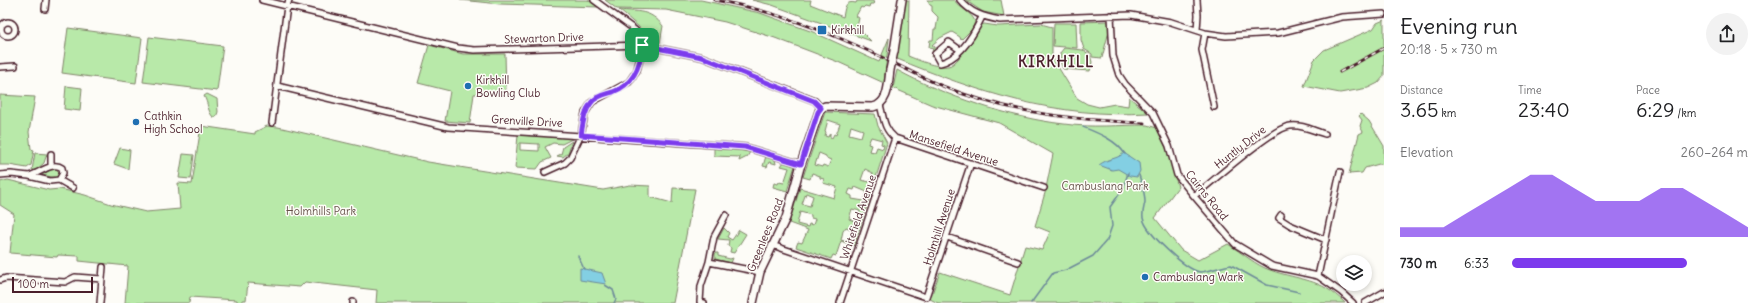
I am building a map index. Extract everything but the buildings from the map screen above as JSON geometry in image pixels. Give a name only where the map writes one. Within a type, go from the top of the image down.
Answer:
[{"type":"main road","points":[[821,108],[825,106],[873,107],[880,105],[885,100],[902,0]]},
{"type":"main road","name":"Greenlees Road","points":[[753,303],[760,272],[786,218],[801,164],[818,112],[821,108]]},
{"type":"street","points":[[45,9],[46,0]]},
{"type":"street","name":"Stewarton Drive","points":[[262,0],[458,48],[474,50],[642,45],[702,57],[814,101],[821,108]]},
{"type":"street","points":[[272,124],[289,0]]},
{"type":"street","points":[[545,172],[565,163],[570,158],[581,135],[585,113],[592,102],[629,82],[637,70],[641,54],[641,38],[635,30],[594,0]]},
{"type":"street","points":[[960,0],[982,17],[1000,20],[1111,15],[1143,16],[1205,33],[1226,36],[1278,33],[1342,16],[1384,14]]},
{"type":"street","points":[[1196,30],[1198,15],[1197,0]]},
{"type":"street","name":"Cairns Road","points":[[1111,15],[1112,56],[1119,75],[1125,84],[1153,113],[1169,146],[1178,175],[1194,196],[1235,244],[1272,266],[1318,276],[1341,292],[1353,303]]},
{"type":"street","points":[[960,50],[949,42],[936,54],[940,63],[947,62],[960,50],[975,32],[982,17]]},
{"type":"street","points":[[1205,33],[1202,50],[1214,107]]},
{"type":"street","points":[[0,67],[15,66]]},
{"type":"street","name":"Grenville Drive","points":[[277,86],[448,127],[745,147],[801,164]]},
{"type":"street","name":"Mansefield Avenue","points":[[880,105],[888,133],[895,138],[1044,188]]},
{"type":"street","name":"Huntly Drive","points":[[1194,196],[1270,135],[1288,126],[1298,125],[1325,134]]},
{"type":"street","name":"Whitefield Avenue","points":[[840,303],[895,138]]},
{"type":"street","points":[[51,154],[51,166]]},
{"type":"street","name":"Holmhill Avenue","points":[[850,271],[926,297],[971,164]]},
{"type":"street","points":[[29,176],[51,166],[60,166],[63,173],[59,180]]},
{"type":"street","points":[[1318,276],[1340,172]]},
{"type":"street","points":[[0,175],[11,174],[29,176],[50,181],[59,180],[73,188]]},
{"type":"street","points":[[1281,214],[1279,218],[1290,226],[1326,240]]},
{"type":"street","points":[[704,303],[700,302],[701,286],[710,262],[714,237],[726,216]]},
{"type":"street","points":[[947,237],[1018,262]]},
{"type":"street","points":[[772,245],[850,271]]},
{"type":"street","points":[[710,262],[760,272]]},
{"type":"street","points":[[100,303],[103,267]]},
{"type":"street","points":[[0,280],[6,278],[65,282],[75,277],[102,280]]},
{"type":"street","points":[[1365,303],[1384,292]]},
{"type":"green space","points":[[460,0],[588,0],[598,7],[500,4]]},
{"type":"green space","points":[[605,0],[701,0],[760,13],[813,32],[879,62],[889,38],[884,83],[838,62],[775,38],[725,22],[666,10],[617,9]]},
{"type":"green space","points":[[752,0],[811,0],[810,4],[843,17],[847,4],[852,2],[856,3],[857,1],[873,1],[874,4],[870,4],[869,7],[861,7],[856,16],[859,18],[857,27],[871,41],[772,5]]},
{"type":"green space","points":[[904,0],[909,0],[908,56],[930,64],[947,66],[954,63],[960,57],[971,40],[973,40],[981,25],[998,26],[1041,24],[1052,27],[1052,57],[1077,98],[1087,104],[1099,107],[1115,104],[1128,106],[1129,97],[1148,113],[1115,114],[1082,112],[1050,107],[987,92],[956,82],[895,58]]},
{"type":"green space","points":[[927,0],[954,0],[972,16],[975,22],[972,29],[961,40],[960,37],[952,32],[940,38],[932,45],[935,47],[935,55],[931,57],[933,48],[929,47],[930,40],[933,40],[934,29],[936,29],[938,17],[932,11],[932,6]]},
{"type":"green space","points":[[965,0],[1001,0],[1004,16],[983,12]]},
{"type":"green space","points":[[619,10],[643,12],[658,21],[663,26],[660,43],[646,40],[639,27]]},
{"type":"green space","points":[[1384,20],[1384,76],[1378,83],[1368,88],[1340,93],[1304,86],[1314,60],[1324,50],[1373,29],[1377,23]]},
{"type":"green space","points":[[1108,21],[1109,31],[1102,58],[1092,57],[1092,54],[1084,49],[1081,40],[1081,22]]},
{"type":"green space","points":[[1054,23],[1076,23],[1077,48],[1053,46]]},
{"type":"green space","points":[[68,28],[142,38],[136,83],[62,73]]},
{"type":"green space","points":[[149,37],[223,46],[217,91],[143,82]]},
{"type":"green space","name":"Kirkhill Bowling Club","points":[[429,45],[463,54],[505,54],[506,93],[474,94],[470,123],[445,121],[450,91],[418,83]]},
{"type":"green space","points":[[1064,48],[1083,50],[1090,55],[1092,62],[1090,71],[1063,69],[1060,53]]},
{"type":"green space","name":"Cambuslang Park","points":[[897,70],[935,89],[1022,117],[1074,125],[1147,125],[1157,128],[1168,152],[1178,187],[1155,218],[1181,250],[1198,260],[1228,244],[1265,268],[1327,288],[1345,303],[938,303],[930,299],[940,272],[1010,295],[1025,246],[1042,250],[1050,232],[1035,226],[1045,193],[1053,154],[999,123],[932,105],[893,88]]},
{"type":"green space","points":[[66,86],[82,88],[80,111],[64,109]]},
{"type":"green space","points":[[207,94],[217,99],[218,112],[216,117],[211,115],[209,110],[204,96]]},
{"type":"green space","points":[[0,95],[35,97],[29,132],[31,149],[34,150],[31,165],[27,168],[0,165]]},
{"type":"green space","points":[[825,112],[875,114],[878,126],[887,143],[854,246],[841,241],[836,256],[833,255],[831,259],[796,247],[798,242],[802,243],[808,230],[789,223],[800,188],[834,198],[837,187],[823,183],[824,179],[812,173],[810,179],[803,177]],"holes":[[[828,120],[840,124],[836,135],[834,134],[832,138],[830,137],[830,133],[828,137],[825,136]],[[851,126],[863,130],[861,137],[849,134]],[[871,137],[882,140],[881,144],[884,145],[883,149],[877,147],[875,152],[869,151],[871,145],[868,144]],[[819,153],[831,160],[828,167],[823,165],[822,167],[815,165]],[[865,169],[873,173],[870,182],[861,180]],[[855,187],[867,192],[864,201],[852,199],[852,196],[848,194],[850,189],[854,190]],[[806,193],[813,196],[810,206],[802,204]],[[852,209],[860,211],[857,222],[849,219]],[[800,212],[811,215],[811,218],[815,219],[813,225],[809,224],[808,227],[797,224]],[[846,227],[853,230],[850,239],[848,239],[847,242],[841,240],[843,231]]]},
{"type":"green space","points":[[1361,114],[1369,121],[1384,146],[1384,165],[1379,164],[1365,168],[1362,173],[1349,174],[1359,134],[1363,132],[1360,126],[1362,120],[1359,116]]},
{"type":"green space","name":"Holmhills Park","points":[[201,126],[255,134],[255,132],[267,126],[278,127],[428,162],[603,190],[630,185],[650,186],[650,197],[672,203],[673,188],[695,189],[673,303],[376,303],[377,290],[305,282],[300,287],[248,283],[246,300],[242,300],[242,303],[237,303],[237,300],[190,297],[189,303],[125,303],[128,266],[79,261],[79,256],[58,255],[57,257],[10,253],[14,214],[0,205],[0,182],[8,180],[49,190],[60,189],[85,195],[111,204],[146,212],[180,209],[178,183],[192,184]]},
{"type":"green space","points":[[518,135],[572,139],[562,144],[553,143],[545,147],[551,158],[542,162],[537,169],[515,168]],"holes":[[[520,143],[539,144],[539,151],[520,150]]]},
{"type":"green space","points":[[572,141],[568,153],[563,157],[557,156],[561,154],[563,147]]},
{"type":"green space","points":[[120,148],[130,150],[128,169],[114,164]]},
{"type":"green space","points":[[714,148],[750,152],[747,157],[739,161],[740,157],[714,156]]},
{"type":"green space","points":[[35,153],[47,154],[44,163],[36,170],[32,170]]},
{"type":"green space","points":[[183,154],[194,155],[191,179],[179,178]]},
{"type":"green space","points":[[766,156],[775,159],[776,164],[769,162],[767,167],[763,166]]},
{"type":"green space","points":[[784,162],[795,166],[787,191],[773,187],[774,183],[784,183],[789,168],[781,166]]},
{"type":"green space","points":[[52,169],[56,169],[59,172],[59,176],[56,178],[42,175]]},
{"type":"green space","points":[[724,228],[729,233],[727,237],[732,240],[739,230],[746,234],[734,253],[730,252],[731,248],[728,246],[729,240],[718,239]]},
{"type":"green space","points":[[715,253],[718,253],[718,256],[730,259],[733,258],[731,263],[715,259]]},
{"type":"water","points":[[1124,153],[1139,163],[1140,171],[1137,177],[1130,176],[1118,169],[1112,170],[1099,165],[1118,157]]},
{"type":"water","points":[[580,268],[602,273],[606,284],[580,280]]},
{"type":"waterway","points":[[1083,127],[1101,134],[1112,141],[1125,154]]},
{"type":"waterway","points":[[1031,303],[1053,273],[1066,270],[1093,256],[1107,240],[1112,226],[1110,207],[1123,189],[1128,173]]},
{"type":"waterway","points":[[1139,175],[1145,202],[1143,218],[1146,225],[1167,250],[1186,265],[1200,272],[1231,265],[1267,285],[1299,292]]},
{"type":"waterway","points":[[578,256],[584,269]]},
{"type":"waterway","points":[[605,285],[613,290],[616,299],[614,303]]},
{"type":"railway","points":[[715,0],[756,9],[815,28],[854,44],[936,83],[969,96],[993,103],[1043,114],[1093,120],[1144,123]]},
{"type":"railway","points":[[1340,72],[1384,48]]},
{"type":"place","name":"Kirkhill","points":[[822,30]]},
{"type":"place","name":"Kirkhill Bowling Club","points":[[468,86]]},
{"type":"place","name":"Cathkin High School","points":[[136,122]]},
{"type":"place","name":"Cambuslang Wark","points":[[1145,277]]},
{"type":"district","name":"KIRKHILL","points":[[1056,62]]},
{"type":"route","points":[[642,45],[702,57],[814,101],[821,108],[818,112],[801,164],[745,147],[581,135],[585,113],[592,102],[602,95],[616,91],[629,82],[637,70],[642,45]]}]
